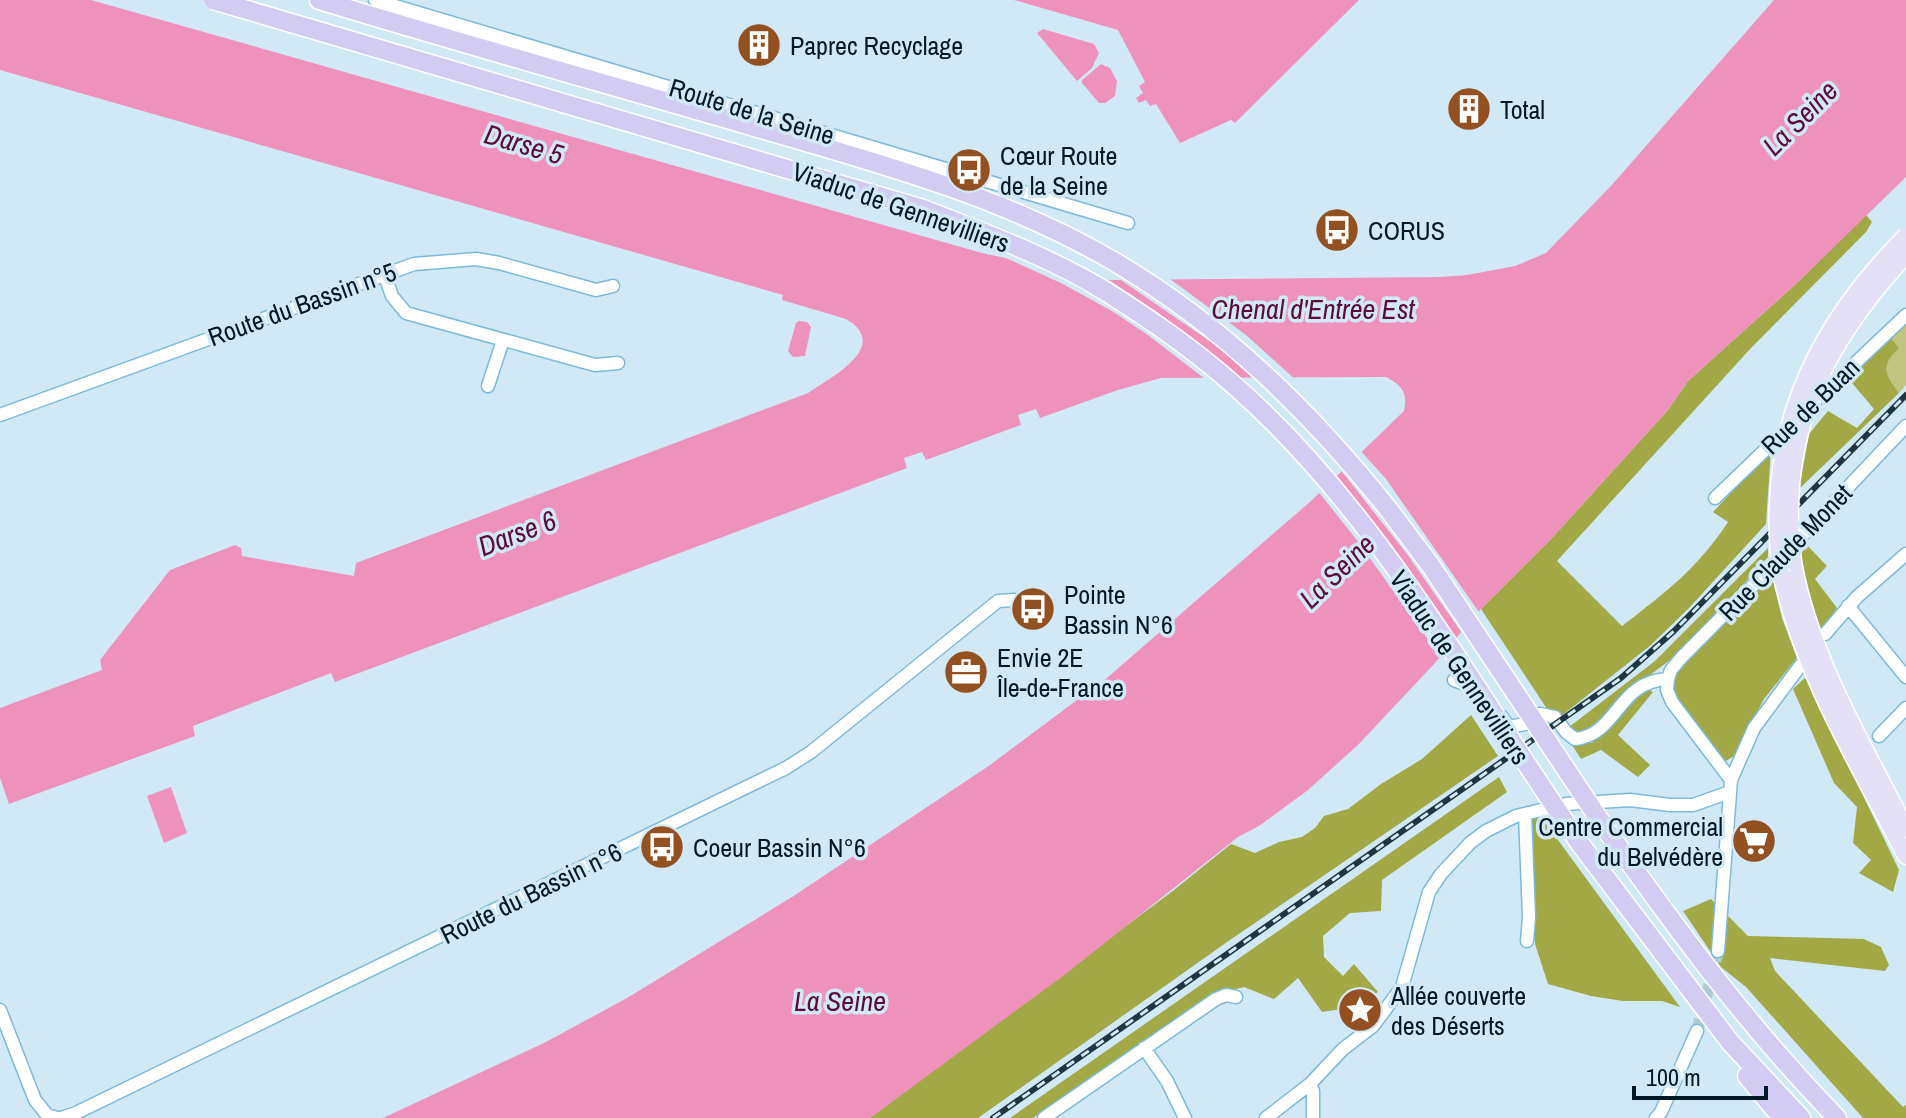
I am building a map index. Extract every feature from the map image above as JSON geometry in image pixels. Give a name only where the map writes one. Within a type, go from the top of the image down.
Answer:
[{"type":"highway","name":"Viaduc de Gennevilliers","points":[[213,0],[923,209],[1021,248],[1103,290],[1166,332],[1237,387],[1298,449],[1370,534],[1432,621],[1581,845],[1730,1042]]},
{"type":"highway","name":"Viaduc de Gennevilliers","points":[[319,0],[819,145],[951,187],[1045,225],[1115,262],[1191,313],[1261,368],[1356,468],[1431,566],[1670,921],[1733,1003],[1837,1118]]},
{"type":"highway","points":[[1730,1042],[1736,1062],[1782,1118]]},
{"type":"highway","points":[[1730,1042],[1801,1118]]},
{"type":"main road","points":[[1906,236],[1835,320],[1803,380],[1792,411],[1779,477],[1776,526],[1787,567],[1826,665],[1906,829]]},
{"type":"main road","points":[[1906,255],[1853,318],[1835,345],[1813,391],[1802,423],[1792,471],[1787,567],[1791,617],[1808,661],[1906,856]]},
{"type":"street","name":"Route de la Seine","points":[[375,0],[1128,223]]},
{"type":"street","name":"Route du Bassin n°5","points":[[0,415],[414,264],[476,259],[596,290],[613,286]]},
{"type":"street","points":[[384,273],[392,296],[406,313],[595,365],[618,363]]},
{"type":"street","name":"Rue de Buan","points":[[1715,498],[1906,315]]},
{"type":"street","points":[[488,386],[503,340]]},
{"type":"street","name":"Rue Claude Monet","points":[[1668,679],[1681,658],[1906,426]]},
{"type":"street","points":[[1825,634],[1848,606],[1904,558]]},
{"type":"street","name":"Route du Bassin n°6","points":[[0,1010],[35,1100],[47,1115],[59,1118],[76,1113],[786,768],[811,752],[998,601],[1014,600]]},
{"type":"street","points":[[1848,606],[1906,677]]},
{"type":"street","points":[[1718,951],[1730,786],[1754,728],[1800,666]]},
{"type":"street","points":[[1454,680],[1474,688],[1509,727],[1525,724],[1540,714],[1555,717],[1575,739],[1589,738],[1598,732],[1642,684],[1668,679],[1667,690],[1672,702],[1730,786]]},
{"type":"street","points":[[1879,736],[1906,708]]},
{"type":"street","points":[[1266,1118],[1310,1084],[1343,1049],[1373,1026],[1402,987],[1429,892],[1441,874],[1486,831],[1525,814],[1566,804],[1610,800],[1693,805],[1730,786]]},
{"type":"street","points":[[1525,814],[1527,941]]},
{"type":"street","points":[[1044,1118],[1216,999],[1226,995],[1236,997]]},
{"type":"street","points":[[1659,1116],[1697,1031]]},
{"type":"street","points":[[1144,1048],[1167,1081],[1185,1118]]},
{"type":"street","points":[[1310,1084],[1313,1118]]},
{"type":"green space","points":[[1866,215],[1872,222],[1866,232],[1751,348],[1557,561],[1622,626],[1667,591],[1705,553],[1728,522],[1713,512],[1771,450],[1766,524],[1651,645],[1555,721],[1481,609],[1552,538],[1668,410],[1688,381],[1797,283]]},
{"type":"green space","points":[[1906,324],[1906,385],[1899,393],[1888,375],[1887,365],[1899,348],[1891,338]]},
{"type":"green space","points":[[1891,338],[1899,348],[1889,360],[1887,370],[1899,393],[1799,489],[1809,434],[1828,411],[1857,428],[1874,409],[1852,383],[1858,374],[1855,370]]},
{"type":"green space","points":[[1804,542],[1827,566],[1815,579],[1837,608],[1821,630],[1809,604],[1798,551]]},
{"type":"green space","points":[[1768,548],[1768,557],[1674,657],[1627,692],[1598,727],[1575,734],[1569,727],[1655,661]]},
{"type":"green space","points":[[1771,572],[1782,618],[1797,658],[1764,699],[1734,756],[1726,761],[1683,708],[1673,685],[1674,675],[1680,664]]},
{"type":"green space","points":[[1806,677],[1899,870],[1893,892],[1859,873],[1871,860],[1853,843],[1857,807],[1834,783],[1793,689]]},
{"type":"green space","points":[[1649,690],[1653,692],[1618,735],[1650,765],[1638,777],[1601,750],[1581,759],[1572,745],[1576,742],[1592,743],[1625,704]]},
{"type":"green space","points":[[1471,715],[1498,756],[978,1118],[870,1118],[1231,844],[1255,853],[1279,842],[1302,837],[1315,828],[1324,816],[1348,809],[1422,759]]},
{"type":"green space","points":[[1499,777],[1507,792],[1382,880],[1381,911],[1350,913],[1323,936],[1324,957],[1343,976],[1354,964],[1378,992],[1356,1007],[1322,1012],[1298,978],[1274,999],[1244,987],[1213,995],[1033,1118],[1010,1118]]},
{"type":"green space","points":[[1539,814],[1680,1007],[1662,1001],[1623,1001],[1591,996],[1548,984],[1535,944],[1530,827],[1531,820]]},
{"type":"green space","points":[[1711,899],[1748,936],[1864,939],[1881,947],[1889,965],[1885,971],[1770,958],[1775,971],[1903,1107],[1906,1105],[1906,1118],[1863,1118],[1746,987],[1721,967],[1683,911]]},
{"type":"water","points":[[0,0],[91,0],[982,253],[1109,280],[1441,277],[1515,266],[1546,253],[1610,187],[1774,0],[1906,0],[1906,177],[1797,283],[1688,381],[1668,410],[1552,538],[1481,609],[1358,745],[1308,790],[1259,826],[1238,837],[1067,973],[870,1118],[383,1118],[544,1043],[627,998],[792,897],[990,765],[1108,677],[1311,501],[1404,411],[1404,394],[1396,383],[1386,377],[1161,378],[1040,418],[1036,409],[1018,415],[1021,425],[926,460],[922,452],[904,458],[907,468],[335,682],[331,673],[193,726],[195,736],[9,804],[0,778],[0,708],[102,670],[100,660],[170,570],[235,545],[241,548],[242,556],[354,576],[356,563],[808,393],[853,360],[863,340],[859,329],[846,319],[782,300],[783,295],[0,70]]},
{"type":"water","points":[[1014,0],[1359,0],[1235,123],[1231,120],[1180,143],[1156,104],[1150,106],[1146,100],[1139,103],[1136,98],[1143,93],[1139,86],[1145,82],[1118,30]]},
{"type":"water","points":[[1043,29],[1094,44],[1099,53],[1092,68],[1077,81],[1037,33]]},
{"type":"water","points":[[1101,64],[1110,68],[1117,81],[1115,96],[1105,103],[1099,103],[1082,83]]},
{"type":"water","points":[[799,321],[807,322],[811,327],[805,356],[793,357],[788,351]]},
{"type":"water","points":[[171,787],[187,833],[164,843],[147,796]]},
{"type":"pier","points":[[993,252],[1095,273],[1109,280],[1157,312],[1247,382],[1209,382],[1112,311],[1061,283]]},
{"type":"pier","points":[[1115,276],[1166,276],[1246,335],[1298,382],[1257,382],[1217,346]]},
{"type":"pier","points":[[1359,449],[1386,479],[1481,615],[1464,636],[1407,554],[1339,468]]},
{"type":"pier","points":[[1334,473],[1376,526],[1458,642],[1443,660],[1317,490]]},
{"type":"tunnel","points":[[1697,1031],[1718,951]]},
{"type":"railway","points":[[993,1118],[1621,678],[1674,631],[1906,395]]},
{"type":"place","name":"Paprec Recyclage","points":[[759,45]]},
{"type":"place","name":"Total","points":[[1469,109]]},
{"type":"place","name":"Cœur Route de la Seine","points":[[969,170]]},
{"type":"place","name":"CORUS","points":[[1337,230]]},
{"type":"place","name":"Pointe Bassin N°6","points":[[1033,609]]},
{"type":"place","name":"Envie 2E Île-de-France","points":[[966,672]]},
{"type":"place","name":"Centre Commercial du Belvédère","points":[[1754,841]]},
{"type":"place","name":"Coeur Bassin N°6","points":[[662,847]]},
{"type":"place","name":"Allée couverte des Déserts","points":[[1360,1010]]},
{"type":"water label","name":"La Seine","points":[[1800,118]]},
{"type":"water label","name":"Darse 5","points":[[524,144]]},
{"type":"water label","name":"Chenal d'Entrée Est","points":[[1313,309]]},
{"type":"water label","name":"Darse 6","points":[[517,533]]},
{"type":"water label","name":"La Seine","points":[[1337,571]]},
{"type":"water label","name":"La Seine","points":[[840,1001]]}]
